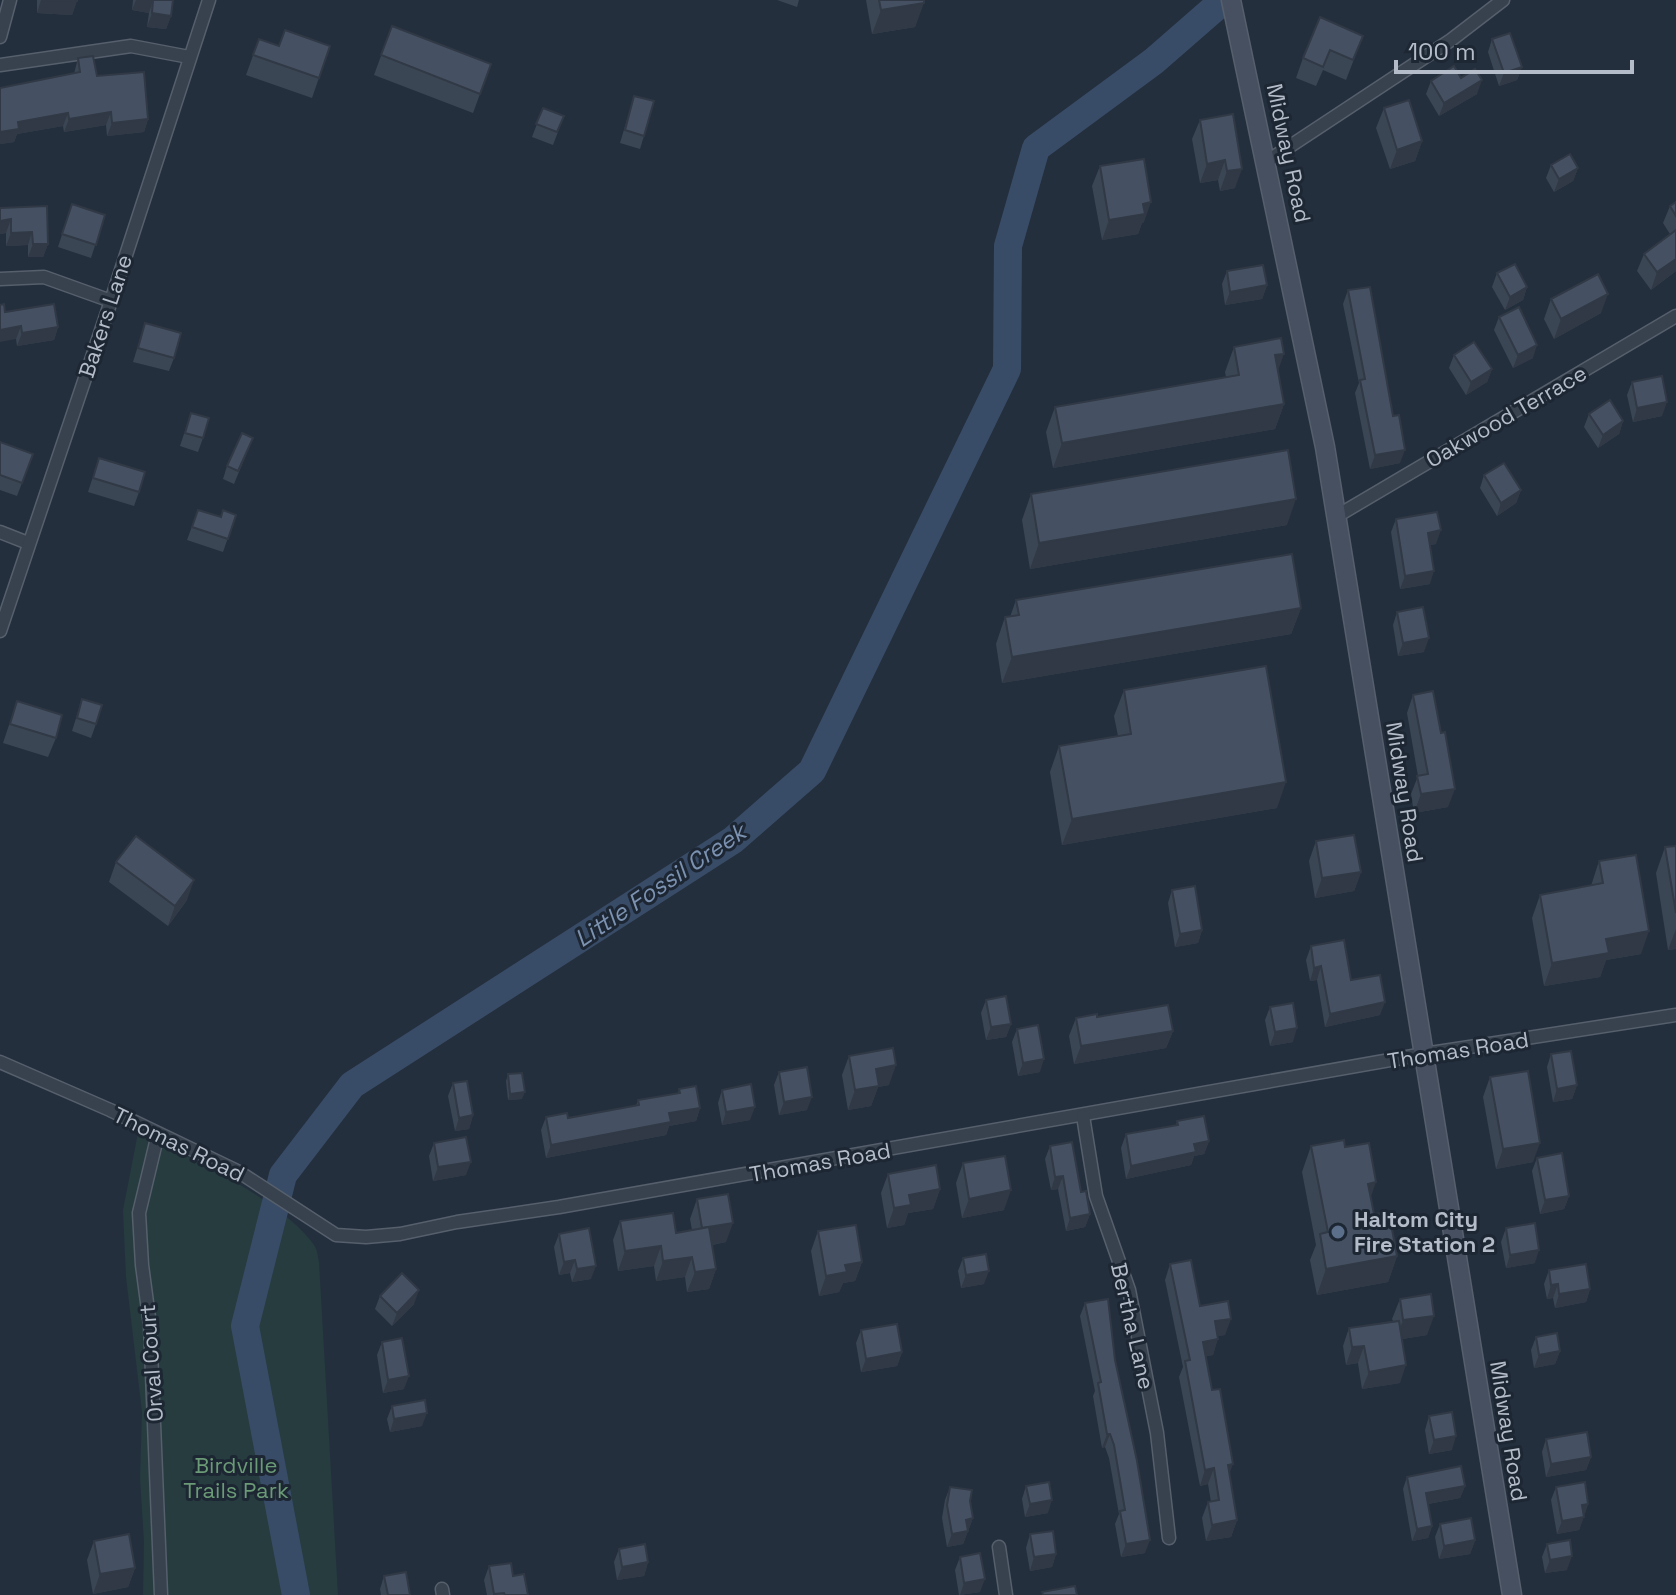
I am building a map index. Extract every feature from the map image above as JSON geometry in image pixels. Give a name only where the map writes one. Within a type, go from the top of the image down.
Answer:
[{"type":"main road","name":"Midway Road","points":[[1231,0],[1302,326],[1337,516],[1512,1595]]},
{"type":"street","points":[[0,37],[10,0]]},
{"type":"street","name":"Bakers Lane","points":[[0,631],[209,0]]},
{"type":"street","points":[[1266,162],[1451,40],[1503,0]]},
{"type":"street","points":[[0,65],[131,46],[189,57]]},
{"type":"street","points":[[0,279],[44,277],[111,301]]},
{"type":"street","name":"Oakwood Terrace","points":[[1337,516],[1676,316]]},
{"type":"street","points":[[0,532],[28,543]]},
{"type":"street","name":"Thomas Road","points":[[0,1062],[250,1179],[336,1235],[366,1237],[559,1207],[1424,1054],[1676,1015]]},
{"type":"street","name":"Bertha Lane","points":[[1083,1116],[1096,1196],[1129,1290],[1157,1433],[1169,1538]]},
{"type":"street","name":"Orval Court","points":[[158,1134],[139,1213],[150,1325],[161,1595]]},
{"type":"street","points":[[999,1547],[1006,1595]]},
{"type":"green space","name":"Birdville Trails Park","points":[[138,1133],[258,1196],[300,1228],[316,1248],[338,1595],[143,1595],[142,1412],[126,1277],[123,1210]]},
{"type":"building","points":[[153,0],[173,0],[171,16],[152,13]]},
{"type":"building","points":[[879,0],[924,0],[924,3],[881,10]]},
{"type":"building","points":[[1320,17],[1363,36],[1353,60],[1330,50],[1323,67],[1303,58]]},
{"type":"building","points":[[392,26],[491,64],[480,94],[381,55]]},
{"type":"building","points":[[285,30],[330,46],[319,78],[253,55],[259,39],[279,46]]},
{"type":"building","points":[[1510,33],[1522,67],[1504,73],[1492,39]]},
{"type":"building","points":[[93,56],[97,76],[144,72],[148,119],[112,123],[111,112],[69,119],[68,113],[18,122],[19,129],[0,132],[0,88],[80,72],[78,58]]},
{"type":"building","points":[[1454,66],[1461,78],[1475,69],[1482,80],[1444,103],[1431,81]]},
{"type":"building","points":[[634,96],[654,101],[644,136],[625,130]]},
{"type":"building","points":[[1409,100],[1422,141],[1397,150],[1384,108]]},
{"type":"building","points":[[543,108],[564,116],[557,132],[536,124]]},
{"type":"building","points":[[1233,114],[1242,169],[1227,171],[1225,160],[1207,164],[1200,120]]},
{"type":"building","points":[[1570,154],[1578,168],[1559,179],[1551,165]]},
{"type":"building","points":[[1144,159],[1151,202],[1143,204],[1145,214],[1109,220],[1100,166]]},
{"type":"building","points":[[1676,202],[1676,216],[1670,206]]},
{"type":"building","points":[[72,204],[105,215],[96,245],[62,234]]},
{"type":"building","points":[[47,206],[48,244],[33,244],[32,232],[11,233],[11,219],[0,221],[0,208]]},
{"type":"building","points":[[1676,230],[1676,259],[1657,272],[1644,254]]},
{"type":"building","points":[[1515,264],[1527,287],[1510,297],[1497,273]]},
{"type":"building","points":[[1263,265],[1267,285],[1230,292],[1227,271]]},
{"type":"building","points":[[1598,274],[1608,294],[1561,319],[1551,299]]},
{"type":"building","points":[[1370,287],[1393,416],[1399,415],[1405,450],[1375,455],[1360,380],[1365,379],[1348,290]]},
{"type":"building","points":[[4,304],[5,312],[54,304],[58,327],[22,333],[21,326],[0,330],[0,305]]},
{"type":"building","points":[[1519,307],[1537,345],[1518,355],[1499,317]]},
{"type":"building","points":[[145,323],[181,333],[174,358],[138,348]]},
{"type":"building","points":[[1281,338],[1284,354],[1275,355],[1284,404],[1062,443],[1055,407],[1239,375],[1234,347]]},
{"type":"building","points":[[1474,342],[1492,369],[1471,382],[1454,355]]},
{"type":"building","points":[[1662,376],[1667,402],[1637,408],[1632,382]]},
{"type":"building","points":[[1610,400],[1623,421],[1603,435],[1589,414]]},
{"type":"building","points":[[191,413],[209,418],[203,438],[185,433]]},
{"type":"building","points":[[242,433],[253,438],[238,471],[227,466]]},
{"type":"building","points":[[0,442],[33,454],[22,483],[0,475]]},
{"type":"building","points":[[1288,450],[1296,499],[1039,543],[1031,494]]},
{"type":"building","points":[[99,458],[145,472],[139,492],[93,478]]},
{"type":"building","points":[[1504,463],[1521,490],[1501,503],[1484,475]]},
{"type":"building","points":[[198,510],[221,517],[223,510],[236,515],[228,539],[192,527]]},
{"type":"building","points":[[1437,512],[1441,530],[1428,533],[1434,571],[1405,576],[1396,519]]},
{"type":"building","points":[[1292,554],[1301,608],[1012,657],[1005,617],[1019,615],[1016,600]]},
{"type":"building","points":[[1423,607],[1429,638],[1403,643],[1397,612]]},
{"type":"building","points":[[1266,666],[1286,782],[1072,819],[1059,746],[1131,734],[1124,690]]},
{"type":"building","points":[[1433,691],[1441,733],[1445,732],[1455,789],[1421,794],[1417,776],[1428,774],[1413,695]]},
{"type":"building","points":[[82,699],[102,705],[96,724],[77,718]]},
{"type":"building","points":[[17,701],[62,715],[56,738],[10,724]]},
{"type":"building","points":[[1354,835],[1361,872],[1322,878],[1316,841]]},
{"type":"building","points":[[136,836],[194,880],[175,906],[116,862]]},
{"type":"building","points":[[1676,846],[1676,913],[1665,847]]},
{"type":"building","points":[[1636,855],[1649,931],[1606,939],[1609,953],[1552,963],[1540,895],[1603,883],[1599,861]]},
{"type":"building","points":[[1195,886],[1202,930],[1180,934],[1172,890]]},
{"type":"building","points":[[1344,940],[1351,980],[1380,975],[1385,1002],[1330,1014],[1321,966],[1314,968],[1311,946]]},
{"type":"building","points":[[1006,996],[1011,1024],[991,1027],[986,1000]]},
{"type":"building","points":[[1293,1003],[1297,1028],[1275,1032],[1270,1007]]},
{"type":"building","points":[[1168,1005],[1173,1031],[1081,1046],[1076,1018]]},
{"type":"building","points":[[1038,1025],[1044,1059],[1023,1063],[1017,1029]]},
{"type":"building","points":[[893,1048],[896,1065],[876,1069],[879,1086],[855,1090],[849,1056]]},
{"type":"building","points":[[1571,1051],[1577,1085],[1557,1089],[1551,1054]]},
{"type":"building","points":[[807,1067],[812,1097],[784,1102],[779,1072]]},
{"type":"building","points":[[1528,1071],[1540,1143],[1503,1149],[1490,1077]]},
{"type":"building","points":[[522,1073],[525,1092],[510,1094],[508,1074]]},
{"type":"building","points":[[467,1081],[473,1115],[459,1118],[453,1083]]},
{"type":"building","points":[[751,1084],[755,1107],[726,1112],[722,1090]]},
{"type":"building","points":[[696,1086],[700,1108],[669,1113],[671,1122],[551,1145],[546,1117],[567,1113],[568,1118],[639,1105],[638,1100],[680,1093],[679,1089]]},
{"type":"building","points":[[1204,1116],[1209,1141],[1194,1144],[1196,1152],[1131,1166],[1126,1134],[1178,1125],[1177,1121]]},
{"type":"building","points":[[466,1137],[471,1162],[438,1167],[434,1143]]},
{"type":"building","points":[[1344,1140],[1345,1147],[1369,1143],[1376,1182],[1368,1184],[1374,1214],[1382,1213],[1384,1225],[1391,1224],[1397,1256],[1326,1269],[1320,1234],[1328,1232],[1311,1146]]},
{"type":"building","points":[[1072,1142],[1081,1192],[1086,1191],[1090,1214],[1070,1218],[1063,1176],[1055,1177],[1050,1146]]},
{"type":"building","points":[[1562,1153],[1569,1196],[1545,1200],[1537,1158]]},
{"type":"building","points":[[1005,1156],[1011,1190],[969,1199],[963,1163]]},
{"type":"building","points":[[936,1165],[940,1189],[909,1195],[911,1205],[894,1208],[888,1174]]},
{"type":"building","points":[[728,1194],[733,1223],[702,1228],[697,1199]]},
{"type":"building","points":[[673,1213],[676,1233],[709,1227],[716,1269],[695,1272],[692,1257],[663,1261],[661,1246],[625,1251],[620,1221]]},
{"type":"building","points":[[1535,1223],[1539,1250],[1510,1255],[1506,1228]]},
{"type":"building","points":[[856,1225],[862,1262],[845,1265],[847,1272],[826,1276],[818,1231]]},
{"type":"building","points":[[589,1228],[596,1266],[577,1269],[575,1260],[564,1262],[559,1234]]},
{"type":"building","points":[[986,1254],[989,1271],[966,1275],[963,1258]]},
{"type":"building","points":[[1191,1260],[1200,1306],[1228,1301],[1231,1319],[1215,1321],[1218,1339],[1203,1342],[1212,1390],[1220,1389],[1233,1464],[1228,1465],[1237,1520],[1212,1525],[1208,1502],[1219,1500],[1214,1468],[1205,1470],[1185,1361],[1190,1360],[1170,1264]]},
{"type":"building","points":[[1586,1264],[1590,1289],[1559,1294],[1558,1284],[1551,1285],[1549,1270]]},
{"type":"building","points":[[402,1273],[419,1290],[397,1313],[380,1296]]},
{"type":"building","points":[[1431,1294],[1434,1316],[1403,1320],[1400,1299]]},
{"type":"building","points":[[1108,1299],[1115,1360],[1150,1540],[1126,1544],[1120,1511],[1125,1510],[1114,1445],[1110,1434],[1107,1434],[1098,1383],[1101,1382],[1085,1303]]},
{"type":"building","points":[[1399,1321],[1406,1365],[1369,1372],[1364,1346],[1352,1347],[1349,1328]]},
{"type":"building","points":[[897,1324],[902,1352],[866,1359],[861,1330]]},
{"type":"building","points":[[1557,1333],[1560,1351],[1539,1355],[1536,1337]]},
{"type":"building","points":[[402,1338],[409,1376],[388,1380],[382,1342]]},
{"type":"building","points":[[425,1400],[427,1413],[394,1419],[392,1406]]},
{"type":"building","points":[[1452,1412],[1456,1436],[1434,1440],[1429,1416]]},
{"type":"building","points":[[1587,1432],[1591,1457],[1551,1464],[1546,1439]]},
{"type":"building","points":[[1461,1466],[1465,1486],[1426,1493],[1432,1526],[1417,1529],[1407,1477]]},
{"type":"building","points":[[1049,1482],[1052,1500],[1030,1504],[1026,1486]]},
{"type":"building","points":[[1585,1482],[1588,1504],[1582,1505],[1584,1517],[1562,1521],[1556,1487]]},
{"type":"building","points":[[950,1487],[972,1490],[973,1518],[966,1520],[968,1531],[952,1534],[947,1505]]},
{"type":"building","points":[[1471,1518],[1475,1540],[1444,1546],[1440,1524]]},
{"type":"building","points":[[1053,1531],[1056,1554],[1034,1557],[1030,1534]]},
{"type":"building","points":[[129,1534],[135,1568],[100,1574],[94,1541]]},
{"type":"building","points":[[1570,1540],[1572,1556],[1550,1560],[1547,1544]]},
{"type":"building","points":[[645,1544],[648,1562],[622,1567],[619,1549]]},
{"type":"building","points":[[980,1553],[985,1579],[964,1583],[960,1557]]},
{"type":"building","points":[[511,1563],[513,1576],[524,1574],[528,1595],[494,1594],[489,1566]]},
{"type":"building","points":[[406,1572],[410,1595],[388,1595],[384,1576]]},
{"type":"building","points":[[1075,1586],[1077,1595],[1043,1595],[1042,1592]]},
{"type":"waterway","name":"Little Fossil Creek","points":[[296,1595],[245,1326],[283,1175],[352,1085],[733,840],[812,771],[1007,369],[1008,246],[1036,148],[1154,61],[1224,0]]},
{"type":"place","name":"Haltom City Fire Station 2","points":[[1338,1232]]}]
